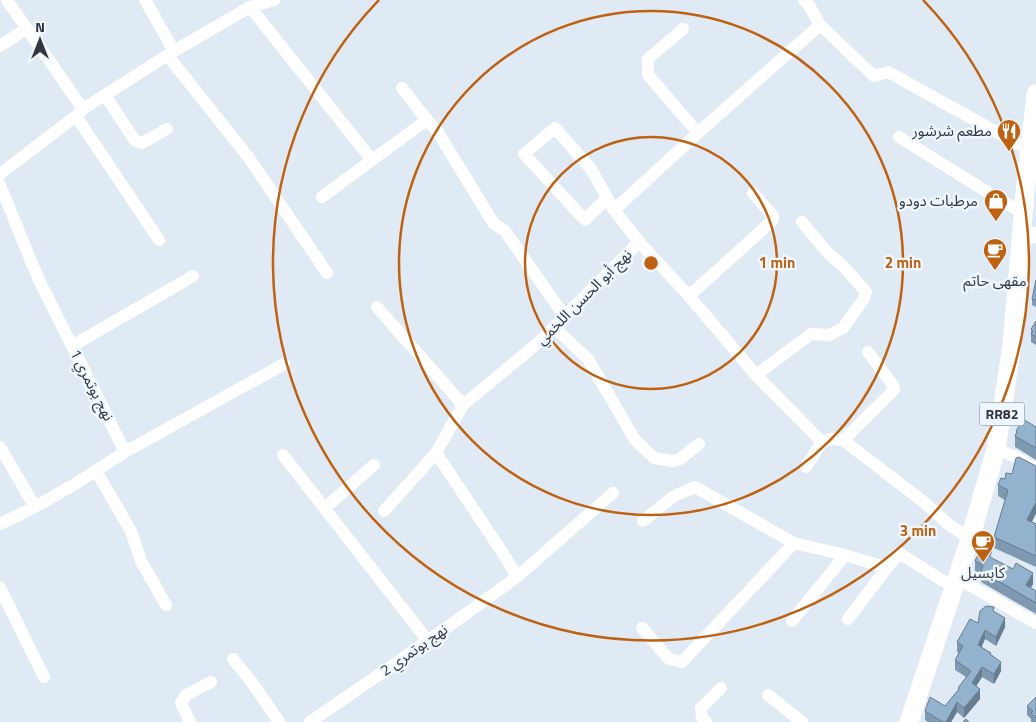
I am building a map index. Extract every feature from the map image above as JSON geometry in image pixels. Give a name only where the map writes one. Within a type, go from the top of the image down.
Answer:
[{"type":"main road","name":"RR82","points":[[909,722],[970,539],[996,449],[1029,237],[1024,213],[1031,194],[1030,151],[1036,94]]},
{"type":"street","points":[[7,0],[159,240]]},
{"type":"street","points":[[145,0],[171,53],[249,158],[327,273]]},
{"type":"street","points":[[0,174],[104,95],[250,7],[274,0]]},
{"type":"street","points":[[804,0],[820,25],[874,76],[888,72],[1030,151]]},
{"type":"street","points":[[250,7],[372,160]]},
{"type":"street","points":[[610,204],[591,169],[555,128],[524,154],[585,220],[610,204],[698,133],[820,25]]},
{"type":"street","points":[[0,46],[26,29]]},
{"type":"street","points":[[683,29],[648,59],[648,75],[698,133]]},
{"type":"street","points":[[402,88],[437,131],[494,224],[506,231],[565,317]]},
{"type":"street","points":[[104,95],[135,141],[142,143],[166,129]]},
{"type":"street","points":[[322,197],[427,120]]},
{"type":"street","points":[[899,137],[1024,213]]},
{"type":"street","name":"نهج بوتمري 1","points":[[0,185],[38,278],[125,452]]},
{"type":"street","points":[[689,296],[772,221],[773,216],[753,193]]},
{"type":"street","name":"نهج أبو الحسن اللخمي","points":[[384,511],[436,453],[463,405],[539,342],[639,242],[610,204]]},
{"type":"street","points":[[756,375],[811,334],[828,335],[843,328],[863,300],[866,292],[843,266],[828,254],[802,222]]},
{"type":"street","points":[[639,242],[689,296],[756,375],[822,442]]},
{"type":"street","points":[[72,346],[192,276]]},
{"type":"street","points":[[378,307],[463,405]]},
{"type":"street","points":[[554,327],[588,360],[635,440],[654,458],[673,461],[680,459],[699,444]]},
{"type":"street","points":[[843,440],[894,390],[893,385],[868,352]]},
{"type":"street","points":[[0,524],[35,507],[125,452],[284,364]]},
{"type":"street","points":[[806,467],[822,442],[830,439],[843,440],[925,503],[948,524],[970,539]]},
{"type":"street","points":[[0,447],[35,507]]},
{"type":"street","points":[[996,449],[1036,468]]},
{"type":"street","points":[[436,453],[517,577]]},
{"type":"street","points":[[283,455],[428,641]]},
{"type":"street","points":[[325,508],[374,465]]},
{"type":"street","points":[[96,471],[131,531],[141,561],[166,605]]},
{"type":"street","points":[[643,521],[674,496],[696,487],[794,544],[845,555],[886,569]]},
{"type":"street","name":"نهج بوتمري 2","points":[[310,722],[517,577],[613,493]]},
{"type":"street","points":[[642,628],[669,659],[682,662],[794,544]]},
{"type":"street","points":[[848,619],[898,553],[1036,623]]},
{"type":"street","points":[[792,621],[845,555]]},
{"type":"street","points":[[0,588],[44,677]]},
{"type":"street","points":[[233,659],[279,722]]},
{"type":"street","points":[[190,722],[181,703],[186,695],[211,682]]},
{"type":"street","points":[[706,722],[702,718],[701,708],[721,688]]},
{"type":"street","points":[[768,694],[802,722]]},
{"type":"building","points":[[1036,280],[1036,300],[1032,299]]},
{"type":"building","points":[[1036,321],[1036,337],[1031,334],[1033,331],[1031,329]]},
{"type":"building","points":[[1023,419],[1036,427],[1036,448],[1015,436]]},
{"type":"building","points":[[1019,457],[1036,466],[1036,502],[1027,520],[1036,524],[1036,556],[994,537],[1008,490],[998,485],[1001,478],[1005,479],[1006,473],[1012,474],[1016,458]]},
{"type":"building","points":[[983,544],[992,549],[990,557],[1013,569],[1016,563],[1033,573],[1026,585],[1036,591],[1036,603],[981,571],[983,565],[975,561]]},
{"type":"building","points":[[986,606],[994,607],[993,611],[1005,618],[996,637],[985,630],[978,645],[1001,662],[994,674],[982,667],[972,683],[980,689],[964,708],[957,702],[946,722],[943,722],[925,711],[930,697],[945,706],[971,671],[955,660],[963,646],[957,642],[970,619],[978,623],[980,611]]},
{"type":"building","points":[[1036,697],[1036,718],[1031,713],[1033,711],[1027,706]]},
{"type":"place","name":"مطعم شرشور","points":[[1009,152]]},
{"type":"place","name":"مرطبات دودو","points":[[996,222]]},
{"type":"place","name":"مقهى حاتم","points":[[995,271]]},
{"type":"place","name":"كابسيل","points":[[983,563]]}]
